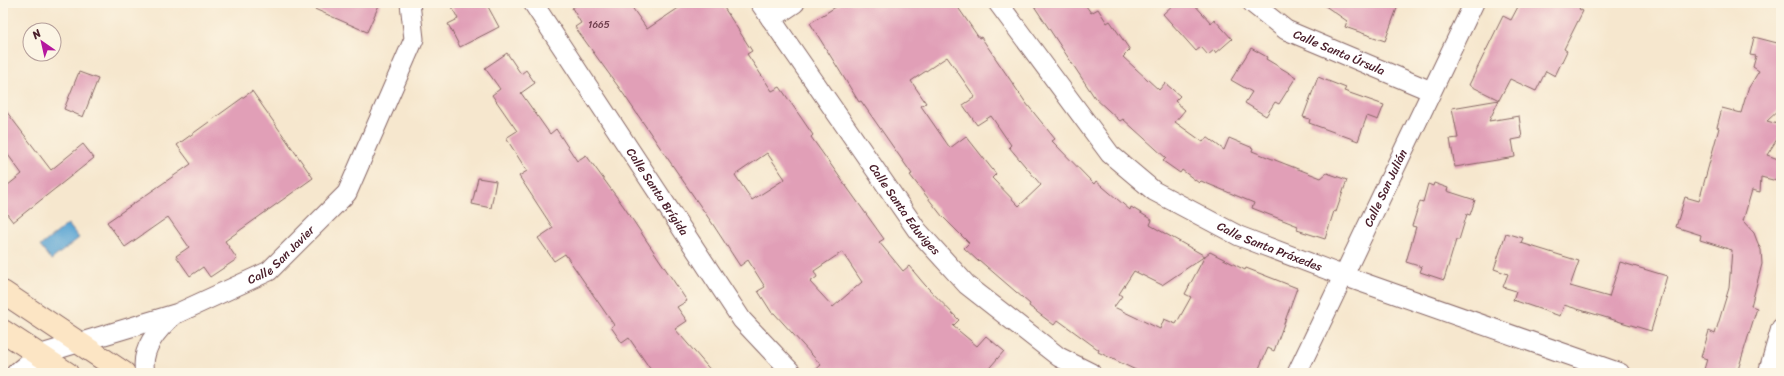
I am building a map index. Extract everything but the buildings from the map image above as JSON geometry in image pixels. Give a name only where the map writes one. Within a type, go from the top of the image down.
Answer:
[{"type":"main road","points":[[3,292],[124,373]]},
{"type":"main road","points":[[3,331],[67,373]]},
{"type":"street","name":"Calle San Javier","points":[[16,373],[38,355],[174,314],[269,272],[347,193],[414,39],[410,3]]},
{"type":"street","name":"Calle Santa Brígida","points":[[533,3],[742,320],[792,373]]},
{"type":"street","name":"Calle Santa Eduviges","points":[[760,3],[917,230],[967,285],[1059,357],[1092,373]]},
{"type":"street","points":[[771,19],[795,3]]},
{"type":"street","name":"Calle Santa Práxedes","points":[[998,3],[1110,154],[1154,191],[1239,236],[1344,276],[1620,373]]},
{"type":"street","name":"Calle Santa Úrsula","points":[[1252,3],[1286,30],[1431,91]]},
{"type":"street","name":"Calle San Julián","points":[[1297,373],[1474,3]]},
{"type":"street","points":[[145,373],[143,363],[151,339],[174,314]]},
{"type":"street","points":[[1768,373],[1781,328]]},
{"type":"water","points":[[68,224],[79,238],[51,260],[40,246]]}]
